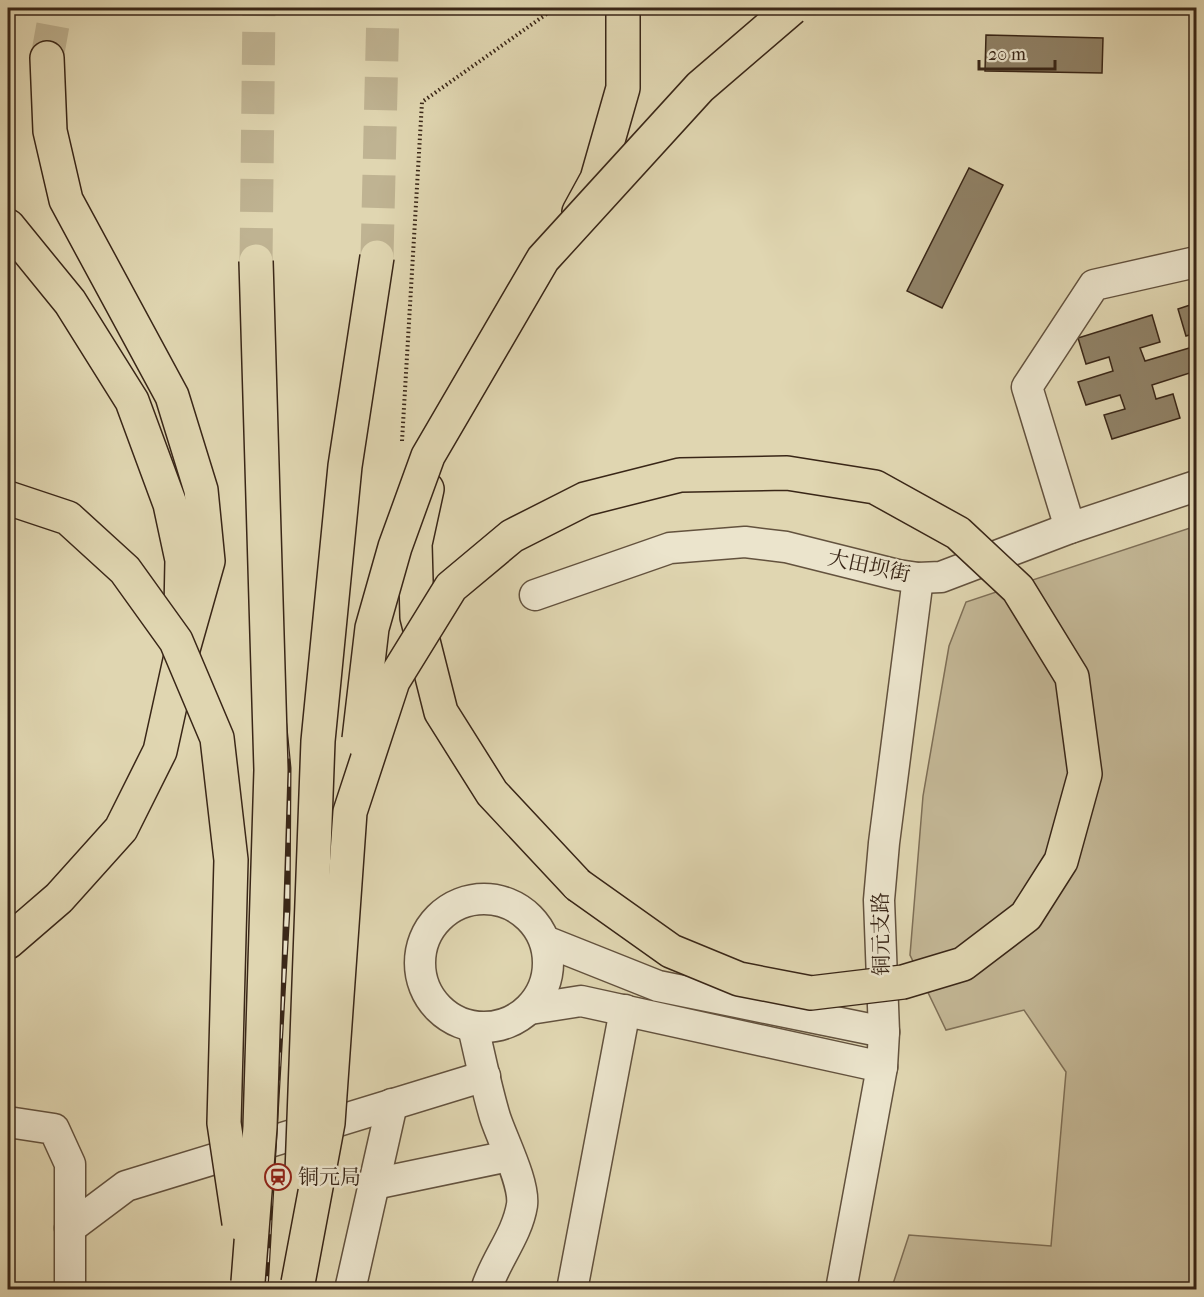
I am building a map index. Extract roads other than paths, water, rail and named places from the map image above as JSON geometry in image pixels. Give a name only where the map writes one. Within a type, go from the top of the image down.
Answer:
[{"type":"main road","points":[[350,812],[393,681],[416,643],[422,634],[451,586],[512,536],[585,499],[680,475],[787,473],[875,487],[958,533],[1018,590],[1072,677],[1085,774],[1061,861],[1026,916],[963,964],[903,982],[811,993],[739,979],[670,951],[578,885],[492,793],[441,712],[422,638],[420,627],[417,617],[415,544],[439,437],[556,256],[597,179],[623,88],[624,8]]},
{"type":"main road","points":[[297,1286],[328,1123],[350,812],[372,628],[395,546],[428,456],[543,259],[700,87],[792,8]]},
{"type":"main road","points":[[8,942],[59,898],[121,829],[160,751],[180,660],[208,561],[201,490],[172,396],[66,200],[50,131],[47,58]]},
{"type":"main road","points":[[8,226],[70,302],[132,401],[170,504],[182,560],[180,660]]},
{"type":"main road","points":[[297,1286],[318,741],[345,466],[377,257]]},
{"type":"main road","points":[[248,1286],[260,1127],[271,770],[256,261]]},
{"type":"main road","points":[[8,498],[68,518],[125,570],[176,641],[217,738],[231,860],[224,1122],[248,1286]]},
{"type":"street","points":[[1071,528],[1028,387],[1094,285],[1197,262]]},
{"type":"street","name":"大田坝街","points":[[535,595],[670,548],[745,542],[786,547],[898,575],[918,578],[941,577],[1071,528],[1197,486]]},
{"type":"street","name":"铜元支路","points":[[841,1290],[882,1067],[884,1032],[879,900],[884,843],[918,578]]},
{"type":"street","points":[[480,899],[495,900],[524,913],[535,924],[548,951],[549,967],[546,982],[540,996],[530,1008],[518,1018],[504,1025],[488,1028],[473,1027],[458,1022],[434,1004],[423,983],[420,960],[422,945],[438,918],[465,902],[480,899]]},
{"type":"street","points":[[544,941],[658,986],[884,1032]]},
{"type":"street","points":[[530,1008],[581,1001],[882,1067]]},
{"type":"street","points":[[572,1290],[625,1010]]},
{"type":"street","points":[[473,1027],[495,1116],[521,1187],[522,1203],[516,1226],[490,1277],[486,1290]]},
{"type":"street","points":[[70,1228],[126,1186],[485,1076]]},
{"type":"street","points":[[350,1290],[392,1104]]},
{"type":"street","points":[[8,1122],[54,1129],[70,1164],[70,1290]]},
{"type":"street","points":[[374,1184],[509,1156]]},
{"type":"tunnel","points":[[47,58],[56,8]]},
{"type":"tunnel","points":[[256,261],[259,8]]},
{"type":"tunnel","points":[[377,257],[383,8]]},
{"type":"railway","points":[[250,1290],[271,910],[273,777],[259,634]]},
{"type":"railway","points":[[265,1290],[287,909],[288,768],[275,636]]},
{"type":"place","name":"铜元局","points":[[278,1177]]}]
